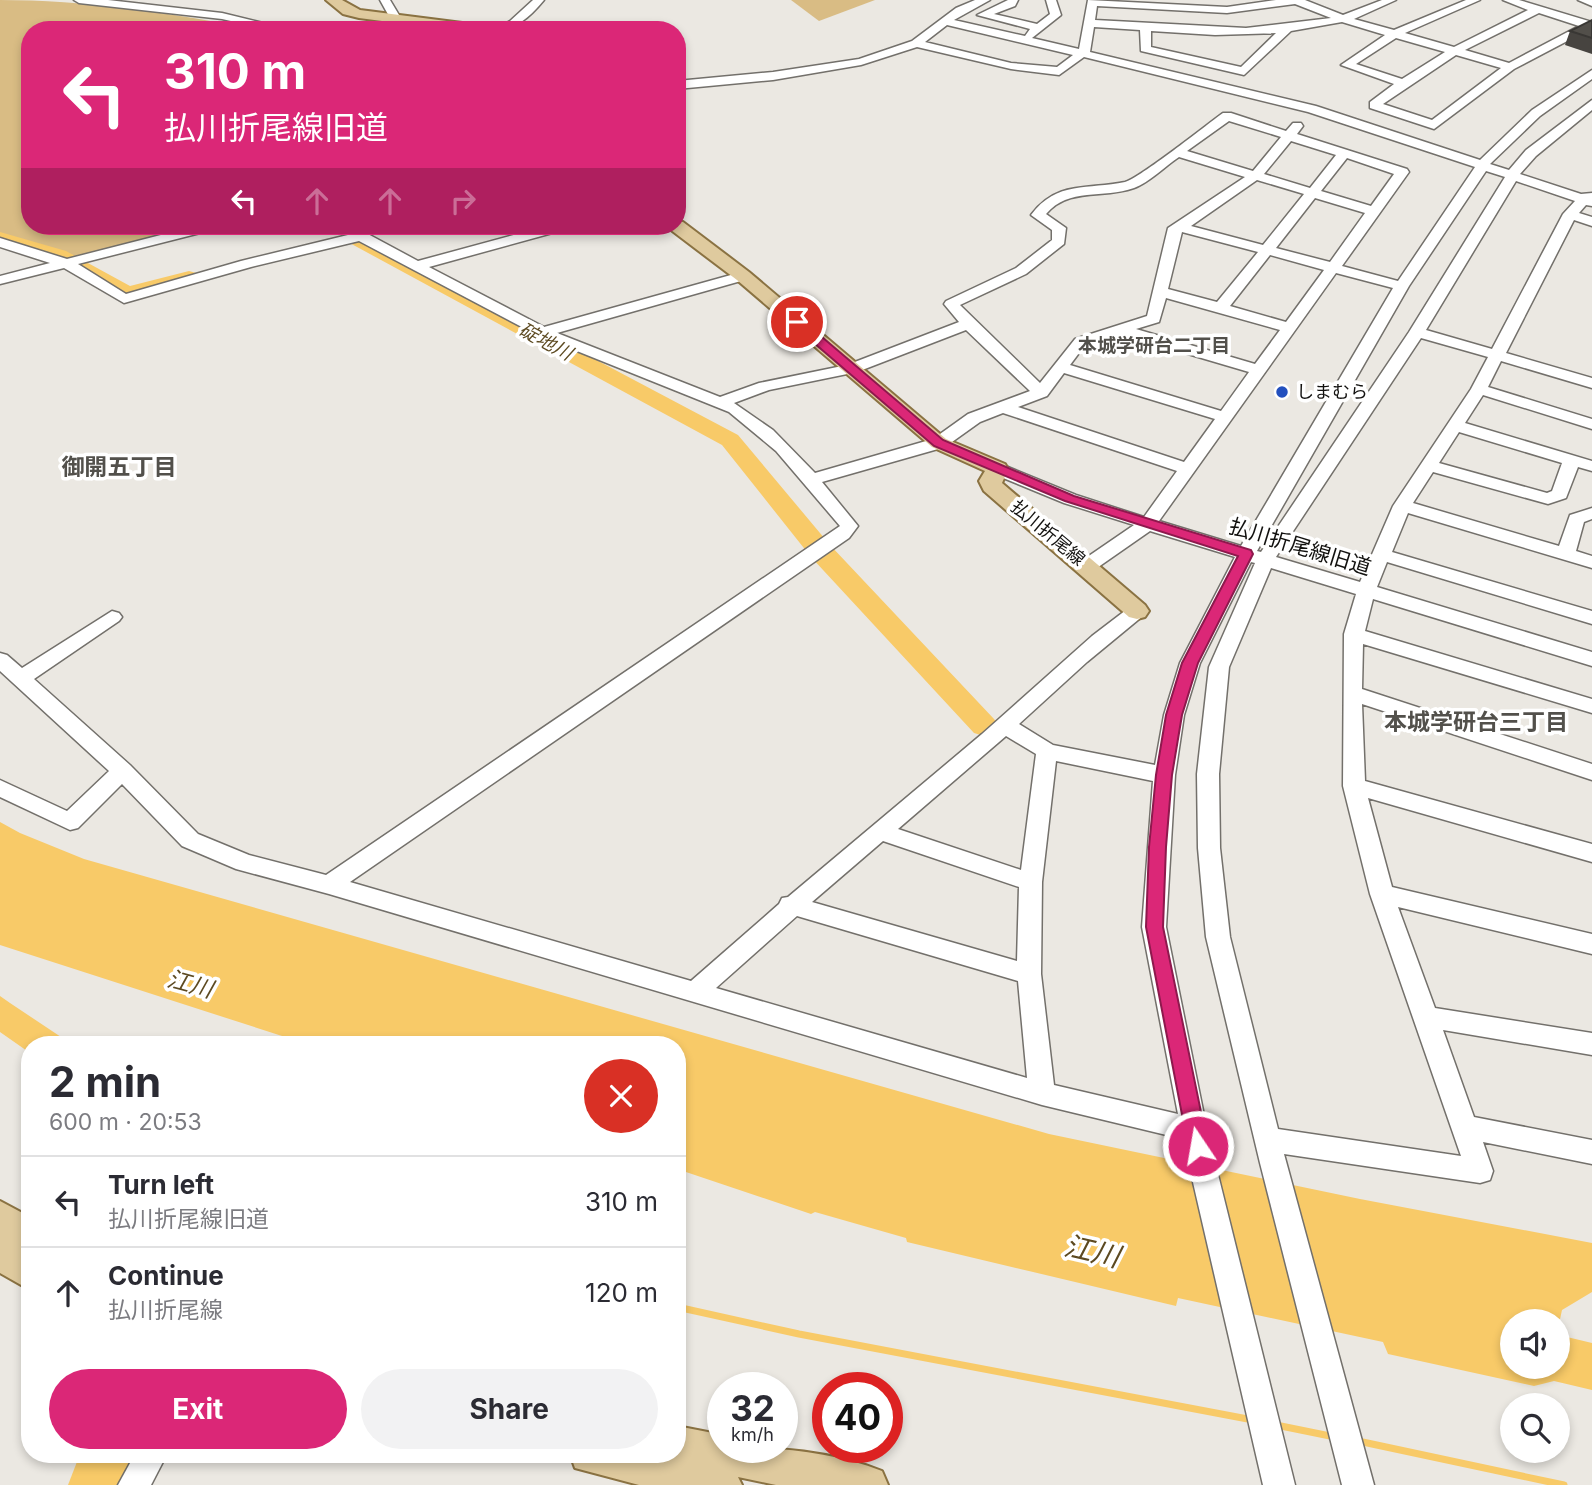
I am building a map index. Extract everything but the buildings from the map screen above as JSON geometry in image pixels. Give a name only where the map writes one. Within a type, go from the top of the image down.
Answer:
[{"type":"main road","points":[[333,0],[348,10],[412,21]]},
{"type":"main road","points":[[686,233],[743,276],[939,443],[997,469]]},
{"type":"main road","name":"払川折尾線","points":[[997,469],[990,481],[992,486],[1137,611]]},
{"type":"main road","points":[[0,1217],[21,1231]]},
{"type":"main road","points":[[0,1253],[21,1267]]},
{"type":"main road","points":[[686,1447],[868,1485]]},
{"type":"main road","points":[[628,1463],[722,1485]]},
{"type":"street","points":[[79,0],[132,3],[245,21]]},
{"type":"street","points":[[385,0],[396,19],[391,21]]},
{"type":"street","points":[[516,21],[539,0]]},
{"type":"street","points":[[686,84],[773,76],[861,62],[916,43],[960,10],[985,0]]},
{"type":"street","points":[[1013,0],[1011,4],[982,15],[1040,28]]},
{"type":"street","points":[[1025,38],[1052,19],[1057,12],[1051,0]]},
{"type":"street","points":[[1083,53],[1082,24],[1092,2],[1227,10],[1299,0],[1343,19],[1510,67]]},
{"type":"street","points":[[1146,27],[1145,49],[1198,45],[1343,19],[1391,0]]},
{"type":"street","points":[[1402,83],[1347,65],[1394,34],[1475,0]]},
{"type":"street","points":[[1418,139],[1510,67],[1589,25],[1508,0]]},
{"type":"street","points":[[1583,0],[1592,3]]},
{"type":"street","points":[[1434,125],[1374,105],[1402,83],[1538,9]]},
{"type":"street","points":[[1052,19],[1082,24],[1146,27],[1198,45],[1244,71],[1286,30]]},
{"type":"street","points":[[945,21],[1083,53]]},
{"type":"street","points":[[945,21],[1314,108],[1418,139],[1484,164]]},
{"type":"street","points":[[916,43],[1011,65],[1059,71],[1083,53]]},
{"type":"street","points":[[1279,1485],[1196,1138],[1154,927],[1164,775],[1174,715],[1190,663],[1246,554],[1402,286],[1484,164],[1536,113],[1592,74]]},
{"type":"street","points":[[1359,1485],[1270,1151],[1218,937],[1209,848],[1208,774],[1219,667],[1265,559],[1417,332],[1514,173],[1531,153],[1592,104]]},
{"type":"street","points":[[810,480],[939,443],[974,418],[1041,393],[1080,342],[1154,319],[1174,231],[1255,176],[1314,108]]},
{"type":"street","points":[[1314,108],[1589,199]]},
{"type":"street","points":[[1041,393],[968,324],[951,304],[1021,271],[1059,241],[1059,228],[1038,215],[1050,201],[1076,191],[1130,185],[1227,116],[1402,172],[1147,524],[1087,566]]},
{"type":"street","points":[[1177,152],[1373,211]]},
{"type":"street","points":[[1221,307],[1345,152]]},
{"type":"street","points":[[1270,1151],[1480,1171],[1382,894],[1354,786],[1354,634],[1366,591],[1402,506],[1479,389],[1570,214],[1589,199]]},
{"type":"street","points":[[1570,214],[1592,222]]},
{"type":"street","points":[[1180,227],[1402,286]]},
{"type":"street","points":[[0,280],[176,235]]},
{"type":"street","points":[[0,242],[66,263],[124,299],[343,235]]},
{"type":"street","points":[[329,885],[843,534],[849,526],[810,480],[752,420],[722,402],[542,332],[415,266],[363,235]]},
{"type":"street","points":[[415,266],[529,235]]},
{"type":"street","points":[[542,332],[743,276]]},
{"type":"street","points":[[1159,291],[1288,327]]},
{"type":"street","points":[[722,402],[765,386],[851,369],[968,324]]},
{"type":"street","points":[[1122,330],[1259,370]]},
{"type":"street","points":[[1417,332],[1592,383]]},
{"type":"street","points":[[1060,367],[1224,416]]},
{"type":"street","points":[[1479,389],[1592,424]]},
{"type":"street","points":[[1005,406],[1010,410],[1188,469]]},
{"type":"street","points":[[1454,425],[1592,466]]},
{"type":"street","points":[[1430,466],[1548,499],[1560,494],[1572,460]]},
{"type":"street","name":"払川折尾線旧道","points":[[997,469],[1070,499],[1147,524],[1592,659]]},
{"type":"street","points":[[1402,506],[1592,562]]},
{"type":"street","points":[[1566,554],[1576,519],[1592,513]]},
{"type":"street","points":[[1380,554],[1592,618]]},
{"type":"street","points":[[695,992],[790,905],[1005,725],[1102,636],[1137,611]]},
{"type":"street","points":[[20,679],[112,617]]},
{"type":"street","points":[[1354,634],[1592,706]]},
{"type":"street","points":[[0,660],[122,771],[190,840],[244,863],[329,885],[1196,1138]]},
{"type":"street","points":[[1352,693],[1592,772]]},
{"type":"street","points":[[1005,725],[1047,751],[1164,775]]},
{"type":"street","points":[[1041,1094],[1029,974],[1031,882],[1047,751]]},
{"type":"street","points":[[0,788],[69,822],[122,771]]},
{"type":"street","points":[[1354,786],[1592,853]]},
{"type":"street","points":[[879,831],[1031,882]]},
{"type":"street","points":[[1382,894],[1592,944]]},
{"type":"street","points":[[790,905],[1029,974]]},
{"type":"street","points":[[1426,1017],[1592,1044]]},
{"type":"street","points":[[1466,1128],[1592,1152]]},
{"type":"street","points":[[134,1485],[147,1463]]},
{"type":"shaded area","points":[[0,0],[64,2],[210,21],[21,21],[21,235],[168,235],[74,259],[58,252],[0,237]]},
{"type":"shaded area","points":[[791,0],[875,0],[819,21]]},
{"type":"water","name":"江川","points":[[0,822],[84,859],[1049,1134],[1360,1199],[1592,1243],[1592,1292],[1564,1309],[1500,1309],[1500,1379],[1388,1354],[1383,1342],[1178,1298],[1176,1306],[907,1242],[906,1238],[815,1212],[811,1214],[686,1172],[686,1036],[282,1036],[0,945]]},
{"type":"water","points":[[0,996],[60,1036],[21,1036],[21,1047],[0,1032]]},
{"type":"water","points":[[1570,1338],[1592,1343],[1592,1390],[1554,1381],[1534,1386],[1502,1379],[1570,1379]]},
{"type":"water","points":[[77,1463],[136,1463],[123,1485],[68,1485]]},
{"type":"waterway","name":"碇地川","points":[[353,237],[730,440],[789,515],[885,622],[984,726]]},
{"type":"waterway","name":"碇地川","points":[[0,238],[59,255],[127,293],[189,277]]},
{"type":"waterway","points":[[686,1309],[799,1334],[1253,1420]]},
{"type":"waterway","points":[[1276,1425],[1335,1437]]},
{"type":"waterway","points":[[1358,1441],[1564,1485]]},
{"type":"place","name":"しまむら","points":[[1282,392]]},
{"type":"district","name":"本城学研台二丁目","points":[[1154,345]]},
{"type":"district","name":"御開五丁目","points":[[119,467]]},
{"type":"district","name":"本城学研台三丁目","points":[[1476,722]]},
{"type":"route","points":[[797,322],[939,443],[1070,499],[1246,554],[1190,663],[1174,715],[1164,775],[1158,847],[1154,927],[1198,1146]]}]
